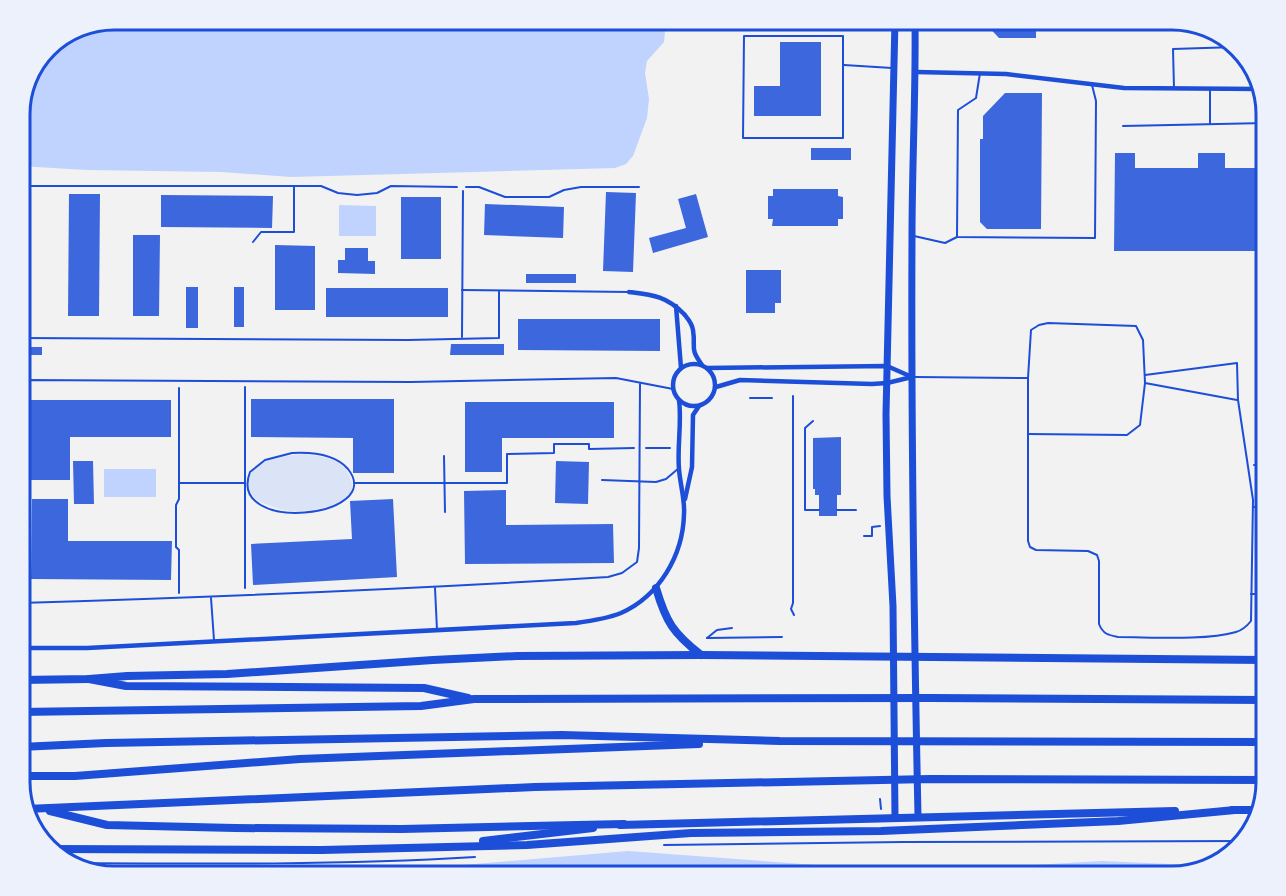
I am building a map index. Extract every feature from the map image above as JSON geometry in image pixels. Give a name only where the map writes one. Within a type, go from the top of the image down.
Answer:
[{"type":"highway","points":[[89,679],[126,686],[424,688],[474,699]]},
{"type":"highway","points":[[30,712],[421,706],[474,699],[1256,700]]},
{"type":"highway","points":[[30,747],[105,743],[562,735],[780,741]]},
{"type":"highway","points":[[30,741],[105,743]]},
{"type":"highway","points":[[30,776],[75,776],[300,759],[780,741],[1256,742]]},
{"type":"highway","points":[[34,809],[535,787],[930,779],[1256,780]]},
{"type":"highway","points":[[41,809],[107,825],[402,829],[624,824]]},
{"type":"main road","points":[[895,30],[887,366],[889,525],[893,579],[895,816]]},
{"type":"main road","points":[[915,30],[912,377],[918,816]]},
{"type":"main road","points":[[656,588],[670,625],[679,638],[701,655]]},
{"type":"main road","points":[[30,680],[227,674],[517,656],[701,655],[1256,660]]},
{"type":"main road","points":[[63,849],[312,850],[527,845],[691,833],[881,831],[1118,821],[1235,810]]},
{"type":"main road","points":[[443,846],[624,824],[895,816],[1252,810]]},
{"type":"street","points":[[916,72],[1006,74],[1124,88],[1252,89]]},
{"type":"street","points":[[30,648],[87,648],[576,623],[601,620],[620,614],[640,603],[656,588],[674,560],[681,542],[684,504],[692,467],[693,415],[699,406],[710,399],[716,387],[714,376],[694,354],[693,330],[689,320],[676,306],[664,298],[628,292]]},
{"type":"street","points":[[676,306],[681,368]]},
{"type":"street","points":[[699,406],[688,406],[679,400],[673,389],[674,378],[681,368],[691,364],[704,366],[887,366],[912,377]]},
{"type":"street","points":[[716,387],[740,380],[887,383],[912,377]]},
{"type":"street","points":[[679,400],[679,468],[684,504]]},
{"type":"lane","points":[[744,36],[843,36],[844,65],[843,138],[743,138],[744,36]]},
{"type":"lane","points":[[1174,88],[1173,50],[1224,48]]},
{"type":"lane","points":[[844,65],[895,69]]},
{"type":"lane","points":[[957,237],[958,110],[976,98],[980,73]]},
{"type":"lane","points":[[912,236],[945,243],[957,237],[1095,238],[1096,101],[1092,84]]},
{"type":"lane","points":[[1210,88],[1210,124]]},
{"type":"lane","points":[[1123,126],[1256,123]]},
{"type":"lane","points":[[462,337],[463,190]]},
{"type":"lane","points":[[462,290],[628,292]]},
{"type":"lane","points":[[30,339],[408,340],[498,338],[499,291]]},
{"type":"lane","points":[[1028,434],[1127,435],[1140,425],[1145,383],[1144,375],[1143,340],[1136,326],[1048,323],[1032,330],[1028,378],[1028,434],[1028,541],[1030,547],[1036,550],[1088,551],[1097,555],[1099,561],[1099,624],[1102,631],[1108,635],[1118,637],[1204,636],[1238,632],[1251,621],[1253,507],[1249,465],[1238,400],[1237,363],[1144,375]]},
{"type":"lane","points":[[912,377],[1028,378]]},
{"type":"lane","points":[[30,380],[438,382],[616,378],[673,389]]},
{"type":"lane","points":[[1145,383],[1238,400]]},
{"type":"lane","points":[[30,603],[211,598],[435,587],[608,577],[622,573],[637,562],[639,548],[640,384]]},
{"type":"lane","points":[[813,421],[805,428],[805,510],[819,510]]},
{"type":"lane","points":[[602,480],[656,482],[666,479],[679,468]]},
{"type":"lane","points":[[837,510],[856,510]]},
{"type":"lane","points":[[435,587],[437,630]]},
{"type":"lane","points":[[1251,594],[1256,594]]},
{"type":"lane","points":[[211,598],[214,641]]},
{"type":"path","points":[[30,186],[321,186],[338,193],[357,195],[377,193],[391,186],[479,187],[504,197],[549,197],[564,190],[581,187],[639,187]]},
{"type":"path","points":[[253,242],[261,232],[294,232],[294,186]]},
{"type":"path","points":[[179,381],[179,500],[176,505],[179,598]]},
{"type":"path","points":[[245,381],[245,596]]},
{"type":"path","points":[[793,396],[793,603],[791,609],[794,615]]},
{"type":"path","points":[[750,398],[772,398]]},
{"type":"path","points":[[354,483],[507,483],[507,454],[554,453],[554,444],[589,444],[589,448],[679,448]]},
{"type":"path","points":[[306,453],[336,460],[349,471],[354,483],[352,492],[343,502],[328,509],[303,513],[279,511],[259,503],[249,492],[246,483],[250,472],[265,460],[280,455],[306,453]]},
{"type":"path","points":[[444,456],[445,512]]},
{"type":"path","points":[[1249,465],[1256,465]]},
{"type":"path","points":[[179,483],[246,483]]},
{"type":"path","points":[[864,536],[872,536],[872,528],[889,525]]},
{"type":"path","points":[[732,628],[717,630],[707,638],[782,637]]},
{"type":"path","points":[[903,842],[1231,842]]},
{"type":"shaded area","points":[[306,454],[330,459],[344,467],[351,480],[352,489],[348,496],[340,502],[319,509],[290,511],[266,504],[252,495],[249,478],[253,470],[268,460]]},
{"type":"water","points":[[114,30],[665,30],[664,42],[647,61],[645,73],[649,99],[647,118],[633,156],[626,164],[615,168],[291,177],[221,172],[86,170],[30,167],[30,108],[33,92],[47,63],[67,44],[82,36],[97,32]]},
{"type":"water","points":[[339,205],[376,206],[376,236],[339,236]]},
{"type":"water","points":[[104,469],[156,469],[156,497],[104,497]]},
{"type":"water","points":[[628,851],[830,866],[451,866]]},
{"type":"water","points":[[1102,861],[1185,865],[1016,866]]},
{"type":"building","points":[[991,30],[1036,30],[1036,38],[999,38]]},
{"type":"building","points":[[780,42],[821,42],[821,116],[754,116],[754,86],[780,86]]},
{"type":"building","points":[[1005,93],[1042,93],[1041,229],[987,229],[980,222],[980,139],[983,139],[983,116]]},
{"type":"building","points":[[811,148],[851,148],[851,160],[811,160]]},
{"type":"building","points":[[1115,153],[1135,153],[1135,168],[1198,168],[1198,153],[1225,153],[1225,168],[1256,168],[1256,251],[1114,251]]},
{"type":"building","points":[[773,189],[838,189],[838,196],[843,197],[843,219],[838,219],[838,226],[772,226],[773,219],[768,219],[768,196],[773,196]]},
{"type":"building","points":[[606,192],[636,193],[633,272],[603,271]]},
{"type":"building","points":[[69,194],[100,194],[99,316],[68,316]]},
{"type":"building","points":[[696,194],[708,237],[653,253],[649,238],[686,228],[678,199]]},
{"type":"building","points":[[161,195],[273,196],[272,228],[161,227]]},
{"type":"building","points":[[401,197],[441,197],[441,259],[401,259]]},
{"type":"building","points":[[485,204],[564,207],[563,238],[484,235]]},
{"type":"building","points":[[133,235],[160,235],[159,316],[133,316]]},
{"type":"building","points":[[275,245],[315,246],[315,310],[275,310]]},
{"type":"building","points":[[345,248],[368,248],[368,261],[375,261],[375,274],[338,273],[338,260],[345,260]]},
{"type":"building","points":[[746,270],[781,270],[781,303],[775,303],[775,313],[746,313]]},
{"type":"building","points":[[526,274],[576,274],[576,283],[526,283]]},
{"type":"building","points":[[186,287],[198,287],[198,328],[186,328]]},
{"type":"building","points":[[234,287],[244,287],[244,327],[234,327]]},
{"type":"building","points":[[326,288],[448,288],[448,317],[326,317]]},
{"type":"building","points":[[518,319],[660,319],[660,351],[518,350]]},
{"type":"building","points":[[451,344],[504,344],[504,355],[450,355]]},
{"type":"building","points":[[30,347],[42,347],[42,355],[30,355]]},
{"type":"building","points":[[251,399],[394,399],[394,473],[353,473],[353,438],[251,437]]},
{"type":"building","points":[[30,400],[171,400],[171,437],[70,437],[70,480],[30,480]]},
{"type":"building","points":[[465,402],[614,402],[614,438],[502,438],[502,472],[465,472]]},
{"type":"building","points":[[841,437],[841,495],[837,495],[837,516],[819,516],[819,495],[815,495],[815,489],[813,489],[813,438]]},
{"type":"building","points":[[73,461],[93,461],[94,504],[74,504]]},
{"type":"building","points":[[556,461],[589,462],[588,504],[555,503]]},
{"type":"building","points":[[506,490],[506,525],[613,524],[614,563],[465,564],[464,491]]},
{"type":"building","points":[[32,499],[68,499],[68,541],[172,541],[171,580],[31,579]]},
{"type":"building","points":[[393,499],[397,577],[253,585],[251,544],[352,539],[350,501]]}]
